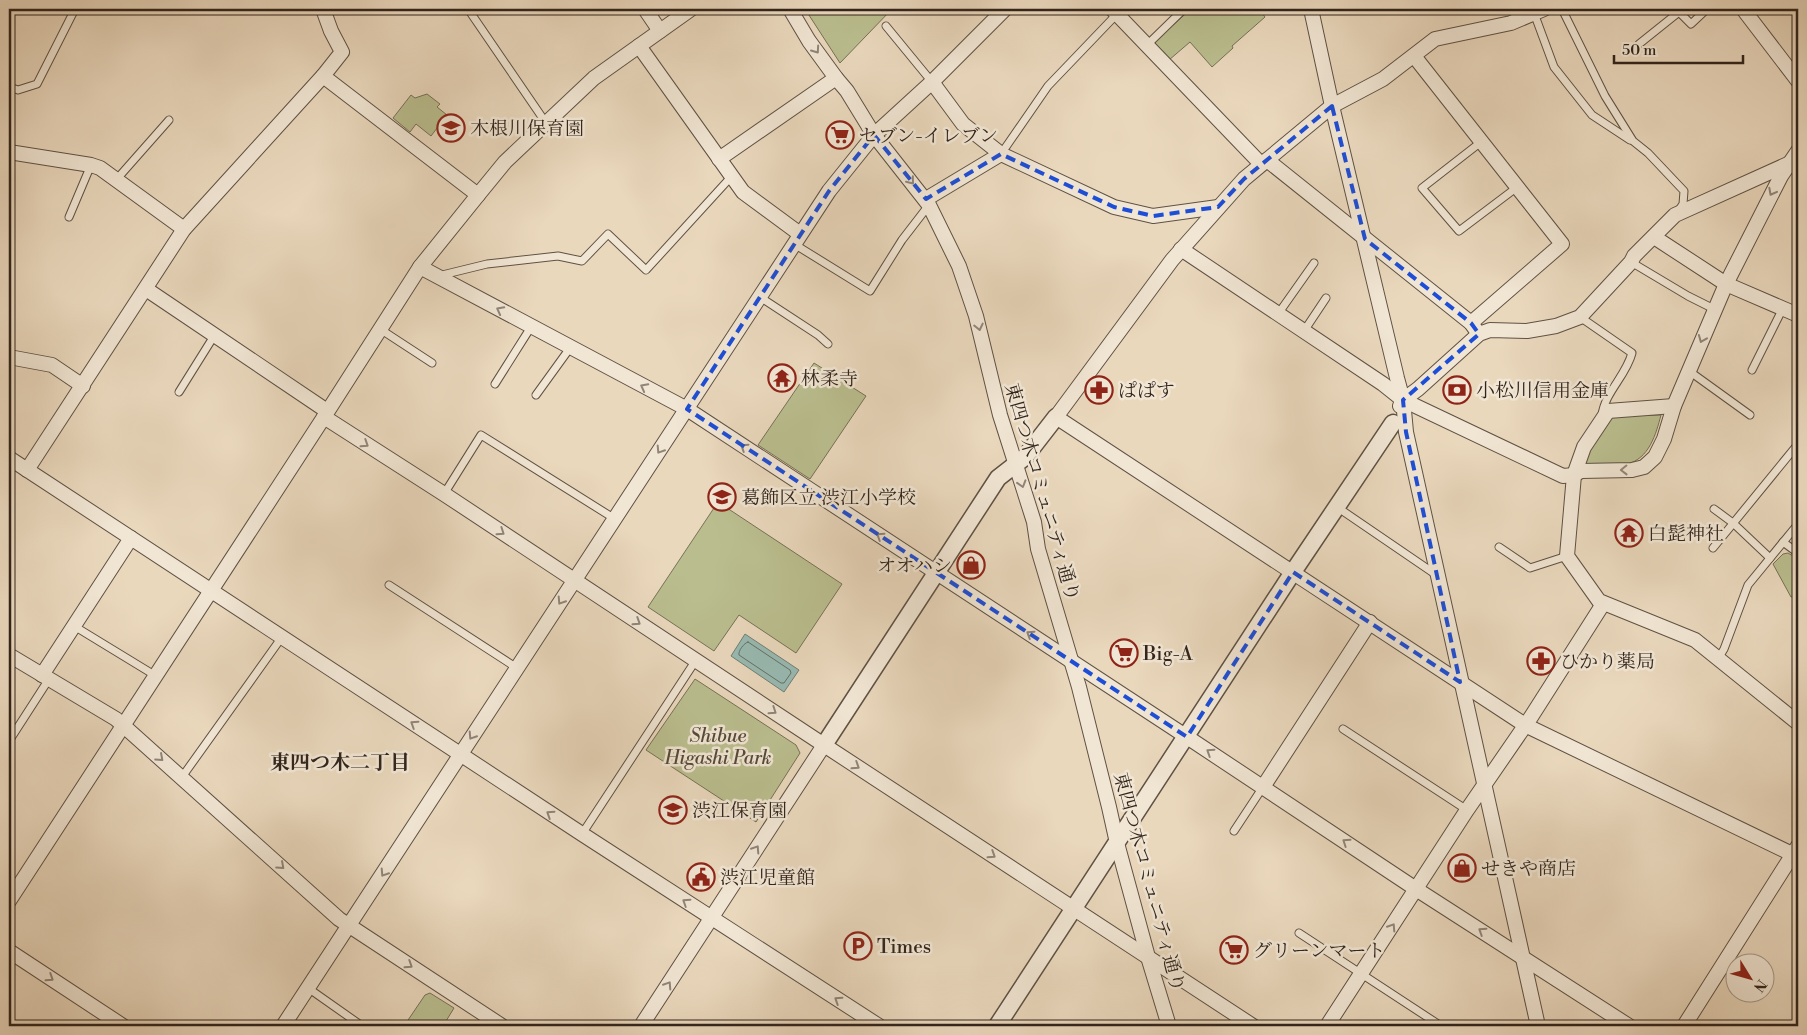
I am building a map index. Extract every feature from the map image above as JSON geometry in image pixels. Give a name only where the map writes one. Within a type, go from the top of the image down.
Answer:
[{"type":"street","points":[[27,470],[184,229],[323,76],[342,52],[331,31],[323,9]]},
{"type":"street","points":[[645,9],[660,31]]},
{"type":"street","points":[[9,901],[212,591],[420,267],[505,162],[594,78],[691,9]]},
{"type":"street","name":"東四つ木コミュニティ通り","points":[[790,9],[809,41],[847,91],[874,135],[927,202],[959,266],[976,316],[1000,415],[1034,522],[1038,549],[1098,759],[1117,844],[1148,957],[1170,1026]]},
{"type":"street","points":[[283,1026],[829,191],[874,135],[932,82],[1005,9]]},
{"type":"street","points":[[1311,9],[1332,106],[1365,239],[1396,378],[1403,400],[1406,432],[1460,682],[1538,1026]]},
{"type":"street","points":[[1743,9],[1798,81]]},
{"type":"street","points":[[641,1026],[998,478],[1025,457],[1180,250],[1218,207],[1244,179],[1332,106],[1383,78],[1435,39],[1511,22],[1539,11]]},
{"type":"street","points":[[1115,12],[1264,162],[1365,239],[1475,328],[1527,331],[1556,326],[1580,317],[1631,262],[1634,256],[1675,215],[1788,164]]},
{"type":"street","points":[[639,46],[743,192],[797,239]]},
{"type":"street","points":[[997,1026],[1293,572],[1393,423],[1403,400],[1418,389],[1475,328],[1562,244],[1516,188],[1414,56]]},
{"type":"street","points":[[323,76],[478,195]]},
{"type":"street","points":[[719,159],[836,78]]},
{"type":"street","points":[[932,82],[963,124],[1001,154],[1114,207],[1153,216],[1218,207]]},
{"type":"street","points":[[1180,250],[1383,384],[1403,400],[1413,403],[1563,476],[1574,476],[1581,471],[1632,470],[1644,467],[1655,457],[1664,439],[1674,406],[1714,309],[1752,230],[1788,164],[1798,151]]},
{"type":"street","points":[[9,152],[100,168],[184,229]]},
{"type":"street","points":[[927,202],[1001,154]]},
{"type":"street","points":[[1654,237],[1726,284],[1782,310],[1798,315]]},
{"type":"street","points":[[420,267],[687,410],[1416,889],[1629,1026]]},
{"type":"street","points":[[146,289],[326,414],[574,581],[1253,1026]]},
{"type":"street","points":[[9,357],[52,365],[83,386]]},
{"type":"street","points":[[1674,406],[1608,411],[1601,420],[1584,447],[1574,476],[1567,556],[1603,604],[1695,640],[1798,723]]},
{"type":"street","points":[[1056,417],[1525,725],[1795,850],[1684,1026]]},
{"type":"street","points":[[9,458],[460,755],[878,1026]]},
{"type":"street","points":[[46,677],[74,625],[131,538]]},
{"type":"street","points":[[1327,1026],[1603,604]]},
{"type":"street","points":[[1263,787],[1370,622]]},
{"type":"street","points":[[9,655],[116,719],[349,926],[502,1026]]},
{"type":"street","points":[[9,952],[123,1026]]},
{"type":"lane","points":[[9,87],[18,90],[36,84],[75,9]]},
{"type":"lane","points":[[468,9],[546,124]]},
{"type":"lane","points":[[1147,45],[1184,9]]},
{"type":"lane","points":[[1562,9],[1604,96],[1633,141]]},
{"type":"lane","points":[[1639,44],[1679,12],[1691,24],[1707,9]]},
{"type":"lane","points":[[1539,11],[1554,67],[1592,115],[1633,141],[1648,153],[1684,191],[1683,204],[1675,215]]},
{"type":"lane","points":[[1001,154],[1048,86],[1115,12]]},
{"type":"lane","points":[[886,26],[932,82]]},
{"type":"lane","points":[[116,180],[169,120]]},
{"type":"lane","points":[[1481,142],[1422,188],[1459,231],[1516,188]]},
{"type":"lane","points":[[69,217],[91,165]]},
{"type":"lane","points":[[436,276],[486,264],[558,256],[582,261],[608,234],[646,270],[731,177]]},
{"type":"lane","points":[[797,239],[870,292],[927,202]]},
{"type":"lane","points":[[1631,262],[1714,309]]},
{"type":"lane","points":[[1278,314],[1314,263]]},
{"type":"lane","points":[[760,296],[818,335],[828,344]]},
{"type":"lane","points":[[1304,331],[1326,298]]},
{"type":"lane","points":[[1752,370],[1782,310]]},
{"type":"lane","points":[[1580,317],[1632,353],[1630,362],[1604,405],[1601,420]]},
{"type":"lane","points":[[496,384],[531,327]]},
{"type":"lane","points":[[380,329],[432,363]]},
{"type":"lane","points":[[179,392],[214,336]]},
{"type":"lane","points":[[536,395],[570,348]]},
{"type":"lane","points":[[1689,372],[1750,415]]},
{"type":"lane","points":[[444,494],[482,435],[615,519]]},
{"type":"lane","points":[[1714,548],[1798,444]]},
{"type":"lane","points":[[1337,507],[1438,576]]},
{"type":"lane","points":[[1714,509],[1733,523],[1770,558]]},
{"type":"lane","points":[[1718,659],[1724,649],[1748,586],[1798,524]]},
{"type":"lane","points":[[1783,542],[1798,553]]},
{"type":"lane","points":[[1499,547],[1530,568],[1567,556]]},
{"type":"lane","points":[[389,585],[517,668]]},
{"type":"lane","points":[[74,625],[156,676]]},
{"type":"lane","points":[[182,778],[282,637]]},
{"type":"lane","points":[[582,834],[696,660]]},
{"type":"lane","points":[[9,741],[46,677]]},
{"type":"lane","points":[[1343,729],[1467,810]]},
{"type":"lane","points":[[1234,831],[1263,787]]},
{"type":"lane","points":[[1299,933],[1441,1026]]},
{"type":"lane","points":[[308,988],[362,1026]]},
{"type":"highlighted area","points":[[1332,106],[1365,239],[1471,323],[1479,334],[1403,400],[1406,432],[1460,682],[1293,572],[1187,737],[687,409],[829,191],[874,135],[926,199],[1001,154],[1114,207],[1153,216],[1218,207],[1244,179]]},
{"type":"green space","points":[[805,9],[892,9],[840,63]]},
{"type":"green space","points":[[1191,9],[1259,9],[1265,17],[1232,46],[1233,48],[1212,67],[1190,42],[1169,60],[1155,44],[1155,41]]},
{"type":"green space","points":[[427,94],[440,104],[437,107],[447,115],[431,136],[416,124],[410,132],[393,118],[411,95],[415,98]]},
{"type":"green space","points":[[814,363],[866,396],[810,479],[758,445]]},
{"type":"green space","points":[[1661,415],[1650,445],[1641,457],[1635,461],[1622,465],[1607,465],[1587,464],[1583,459],[1611,416]]},
{"type":"green space","points":[[718,502],[842,584],[796,653],[739,615],[714,651],[648,607]]},
{"type":"green space","points":[[1788,553],[1798,559],[1798,596],[1791,597],[1773,564],[1783,554]]},
{"type":"green space","name":"Shibue Higashi Park","points":[[695,679],[796,745],[800,753],[756,822],[646,750]]},
{"type":"green space","points":[[430,993],[454,1008],[443,1026],[404,1026],[425,995]]},
{"type":"water","points":[[745,634],[799,670],[784,692],[731,656]]},
{"type":"place","name":"木根川保育園","points":[[451,128]]},
{"type":"place","name":"セブン-イレブン","points":[[840,135]]},
{"type":"place","name":"林柔寺","points":[[782,378]]},
{"type":"place","name":"ぱぱす","points":[[1099,390]]},
{"type":"place","name":"小松川信用金庫","points":[[1457,390]]},
{"type":"place","name":"葛飾区立 渋江小学校","points":[[722,497]]},
{"type":"place","name":"白髭神社","points":[[1629,533]]},
{"type":"place","name":"オオハシ","points":[[971,565]]},
{"type":"place","name":"Big-A","points":[[1124,653]]},
{"type":"place","name":"ひかり薬局","points":[[1541,661]]},
{"type":"place","name":"渋江保育園","points":[[673,810]]},
{"type":"place","name":"せきや商店","points":[[1462,868]]},
{"type":"place","name":"渋江児童館","points":[[701,877]]},
{"type":"place","name":"Times","points":[[858,946]]},
{"type":"place","name":"グリーンマート","points":[[1234,950]]},
{"type":"district","name":"東四つ木二丁目","points":[[340,762]]}]
